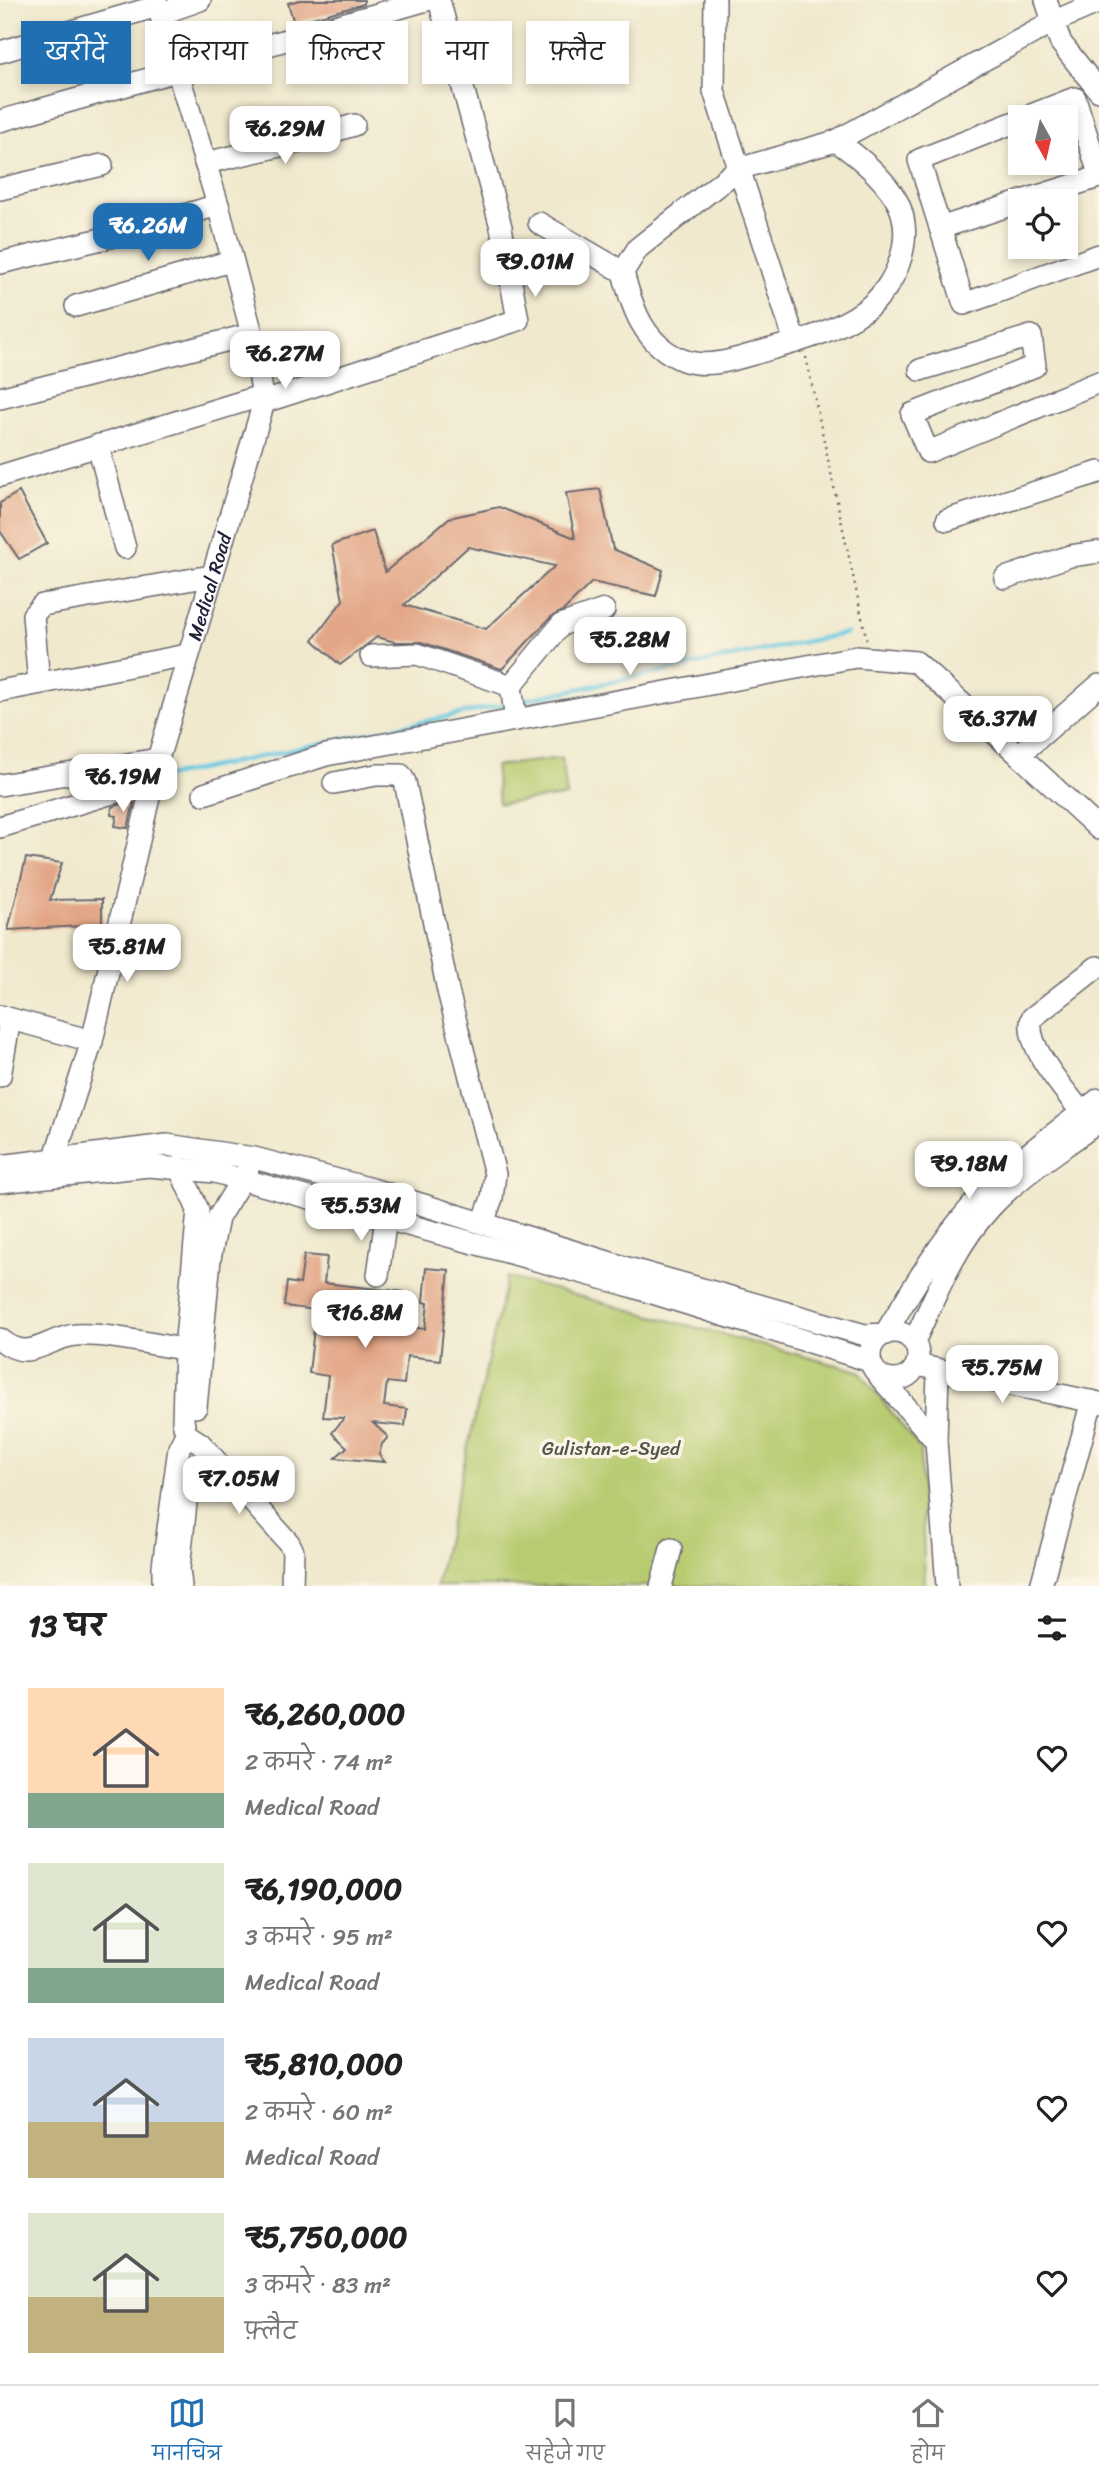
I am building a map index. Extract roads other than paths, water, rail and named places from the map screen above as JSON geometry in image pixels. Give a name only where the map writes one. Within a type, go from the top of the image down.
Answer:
[{"type":"street","points":[[0,52],[158,7],[200,0]]},
{"type":"street","points":[[272,43],[427,0]]},
{"type":"street","points":[[0,476],[98,445],[264,399],[518,320],[501,227],[439,0]]},
{"type":"street","points":[[715,0],[714,91],[738,169],[799,341]]},
{"type":"street","points":[[1046,0],[1061,43],[1099,91]]},
{"type":"street","points":[[623,272],[638,248],[738,169],[836,141],[1053,22],[1099,2]]},
{"type":"street","points":[[0,121],[145,78]]},
{"type":"street","name":"Medical Road","points":[[51,1168],[92,1041],[158,759],[264,399],[252,334],[218,205],[181,84]]},
{"type":"street","points":[[1057,105],[1075,98],[1077,105]]},
{"type":"street","points":[[1059,189],[1099,175],[1078,108]]},
{"type":"street","points":[[205,163],[302,141],[354,125]]},
{"type":"street","points":[[1008,125],[919,160],[964,304],[1099,255]]},
{"type":"street","points":[[539,223],[623,272],[638,321],[653,339],[683,360],[705,364],[726,361],[799,341],[866,309],[888,286],[900,262],[904,237],[901,211],[894,196],[864,160],[836,141]]},
{"type":"street","points":[[0,189],[102,165]]},
{"type":"street","points":[[1,257],[110,237],[218,205]]},
{"type":"street","points":[[940,228],[1008,206]]},
{"type":"street","points":[[76,306],[231,261]]},
{"type":"street","points":[[0,398],[252,334]]},
{"type":"street","points":[[920,370],[1031,336],[1035,366],[912,414],[928,452],[1099,383]]},
{"type":"street","points":[[98,445],[125,548]]},
{"type":"street","points":[[947,520],[1099,472]]},
{"type":"street","points":[[1005,578],[1080,554],[1099,552]]},
{"type":"street","points":[[39,683],[33,615],[43,605],[211,576]]},
{"type":"street","points":[[516,720],[511,686],[561,625],[604,610]]},
{"type":"street","points":[[371,656],[417,653],[511,686]]},
{"type":"street","points":[[0,691],[187,655]]},
{"type":"street","points":[[204,794],[326,755],[856,657],[916,663],[1099,829]]},
{"type":"street","points":[[1019,755],[1099,685]]},
{"type":"street","points":[[0,785],[158,759]]},
{"type":"street","points":[[334,783],[389,773],[401,775],[405,782],[448,991],[495,1174],[492,1198],[483,1223]]},
{"type":"street","points":[[0,827],[152,781]]},
{"type":"street","points":[[1091,1117],[1032,1042],[1030,1026],[1032,1018],[1097,967]]},
{"type":"street","points":[[0,1076],[5,1017],[92,1041]]},
{"type":"street","points":[[914,1342],[948,1267],[990,1208],[1091,1117],[1099,1099]]},
{"type":"street","points":[[936,1441],[875,1369],[873,1344],[885,1334],[955,1226],[973,1205],[1002,1176],[1091,1117]]},
{"type":"street","points":[[0,1166],[51,1168],[179,1167],[241,1179],[729,1306],[865,1335],[904,1334],[914,1342],[918,1351],[917,1365],[914,1371],[901,1380],[729,1306],[483,1223],[372,1189],[254,1158],[167,1145],[51,1168],[0,1182]]},
{"type":"street","points":[[181,1586],[179,1570],[210,1259],[218,1219],[254,1158]]},
{"type":"street","points":[[179,1167],[198,1210],[185,1349],[183,1421],[193,1438],[289,1543],[293,1551],[292,1586]]},
{"type":"street","points":[[378,1275],[386,1217]]},
{"type":"street","points":[[0,1339],[20,1349],[38,1349],[75,1335],[185,1349]]},
{"type":"street","points":[[917,1365],[1095,1402],[1041,1586]]},
{"type":"street","points":[[938,1371],[936,1441],[947,1586]]},
{"type":"street","points":[[163,1586],[163,1566],[177,1461],[193,1438]]},
{"type":"street","points":[[661,1586],[671,1549]]},
{"type":"waterway","points":[[519,701],[847,633]]},
{"type":"waterway","points":[[160,778],[507,704]]},
{"type":"waterway","points":[[0,813],[42,804]]},
{"type":"park label","name":"Gulistan-e-Syed","points":[[611,1448]]}]
